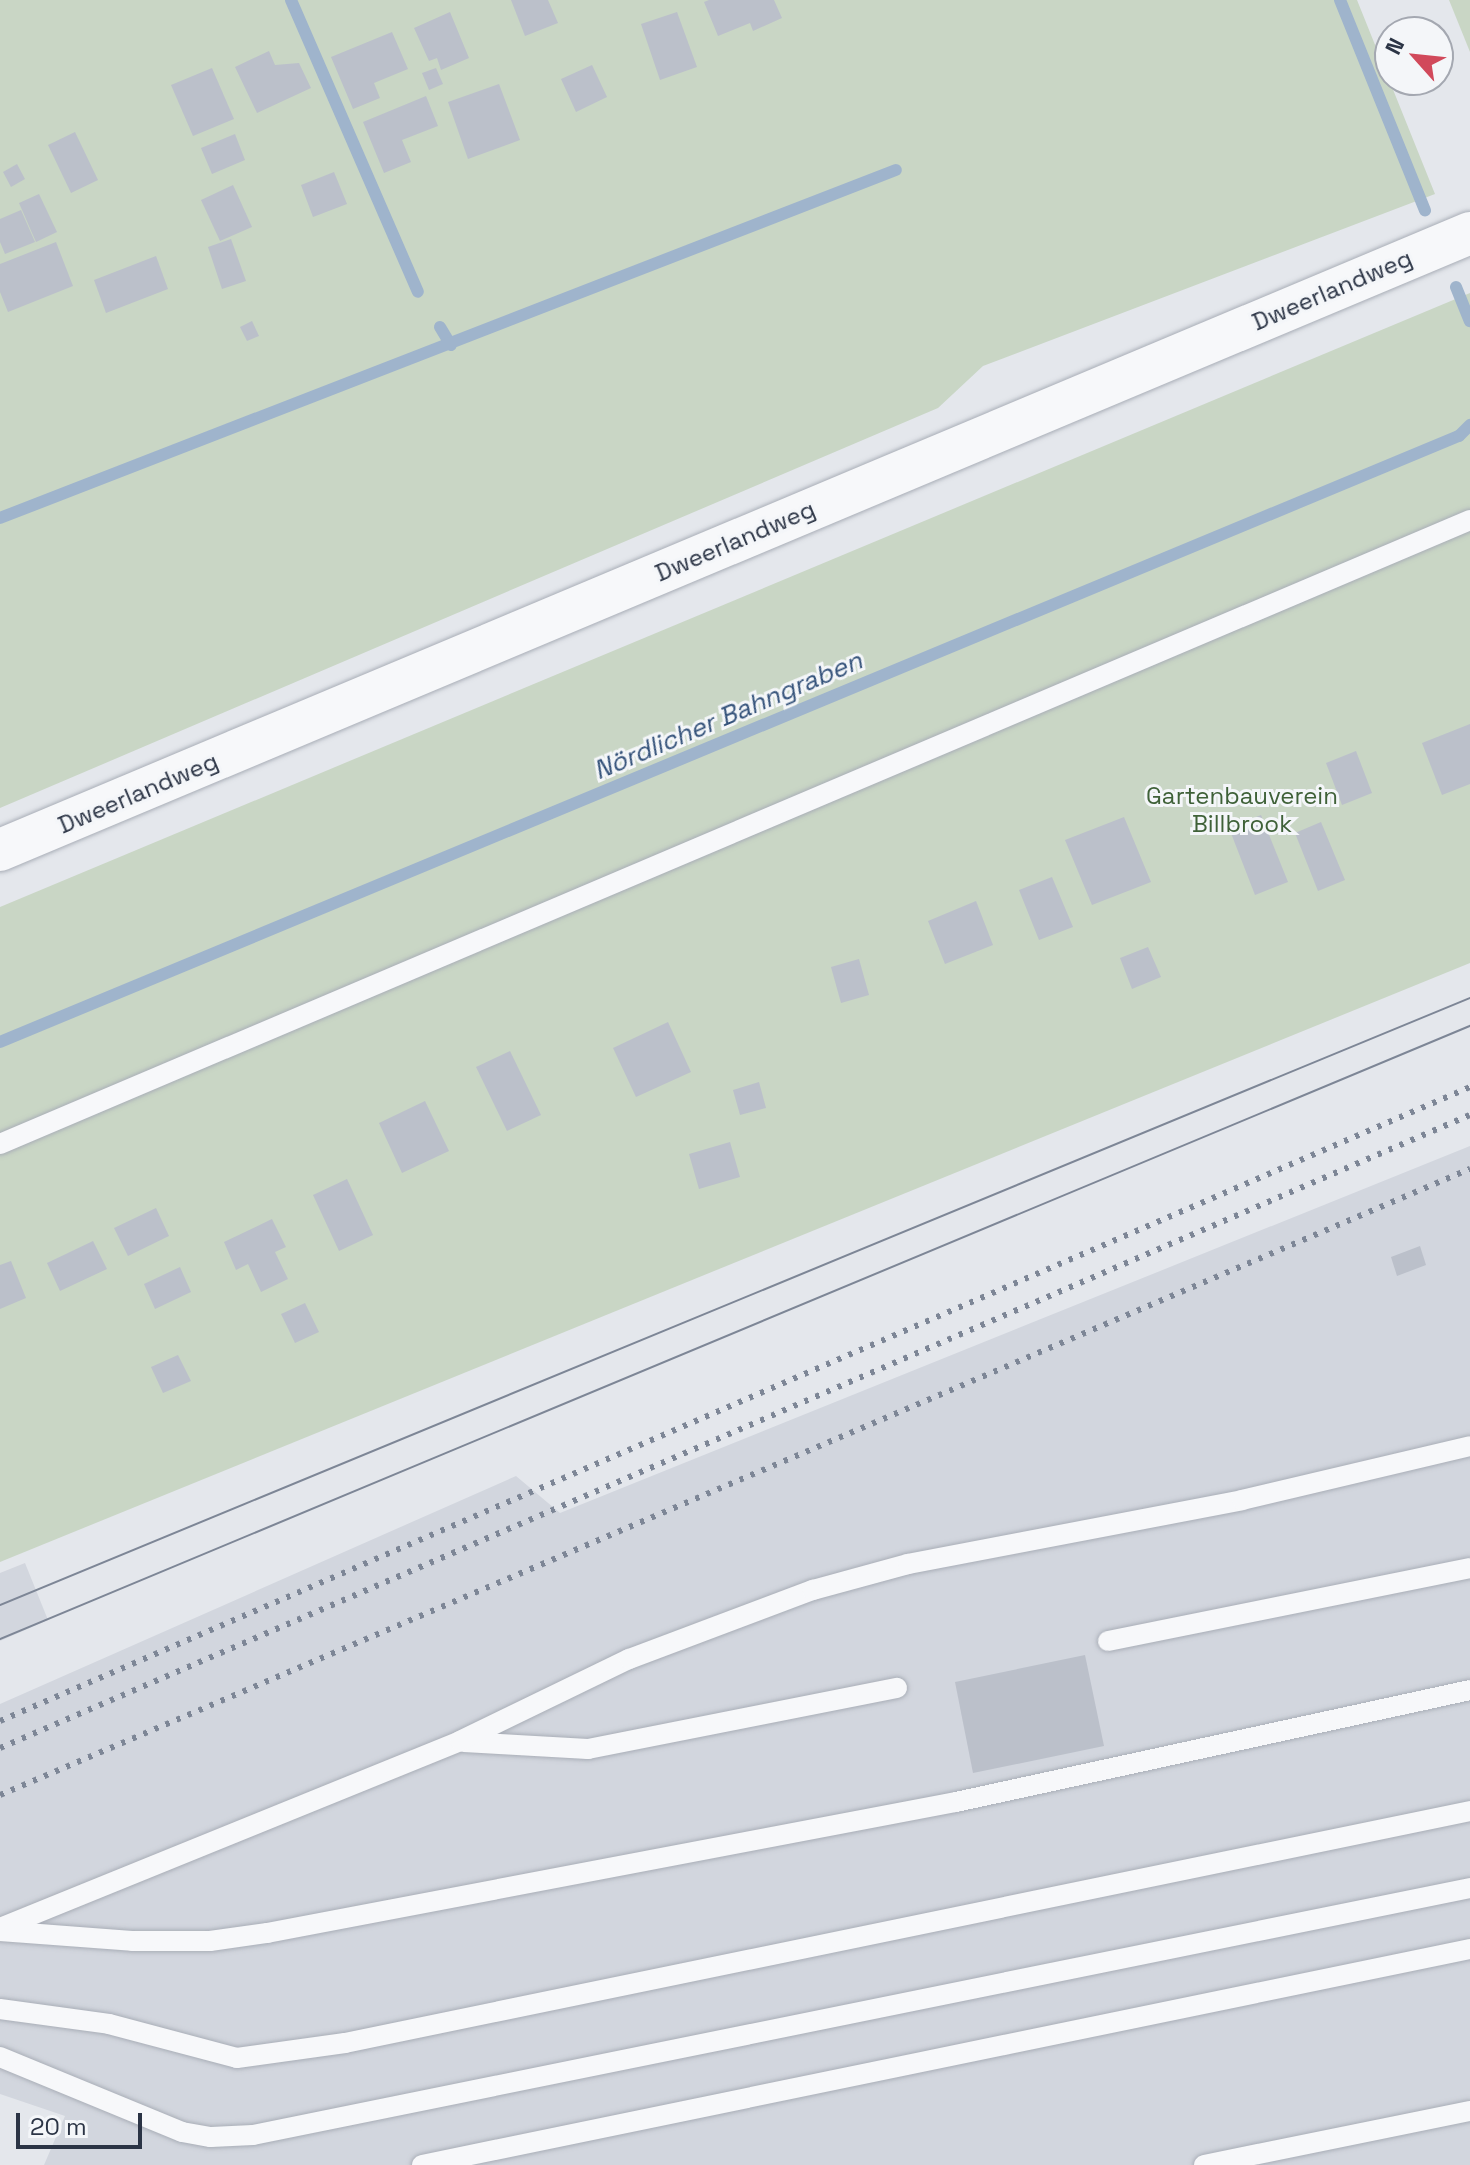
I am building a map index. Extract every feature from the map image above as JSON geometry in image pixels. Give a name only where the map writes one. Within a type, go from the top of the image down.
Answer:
[{"type":"street","name":"Dweerlandweg","points":[[0,850],[1470,233]]},
{"type":"lane","points":[[0,1144],[1470,520]]},
{"type":"lane","points":[[0,1930],[460,1741],[629,1659],[813,1590],[908,1564],[1242,1500],[1470,1446]]},
{"type":"lane","points":[[1108,1641],[1470,1568]]},
{"type":"lane","points":[[460,1741],[588,1749],[897,1688]]},
{"type":"lane","points":[[0,1930],[132,1941],[210,1941],[267,1933],[956,1802],[1470,1690]]},
{"type":"lane","points":[[0,2009],[45,2012],[109,2024],[237,2058],[345,2043],[1470,1811]]},
{"type":"lane","points":[[0,2057],[78,2086],[182,2132],[211,2137],[253,2135],[1470,1888]]},
{"type":"lane","points":[[422,2165],[1470,1949]]},
{"type":"lane","points":[[1204,2165],[1470,2111]]},
{"type":"shaded area","points":[[1470,1146],[1470,2165],[44,2165],[65,2116],[0,2094],[0,1704],[516,1476],[560,1513]]},
{"type":"shaded area","points":[[25,1563],[48,1620],[0,1641],[0,1573]]},
{"type":"green space","points":[[0,0],[1357,0],[1374,42],[1374,96],[1396,96],[1435,194],[983,366],[938,408],[0,808]]},
{"type":"green space","points":[[1449,0],[1470,0],[1470,52]]},
{"type":"green space","name":"Gartenbauverein Billbrook","points":[[1470,293],[1470,963],[0,1562],[0,907]]},
{"type":"building","points":[[511,0],[548,0],[558,23],[525,36]]},
{"type":"building","points":[[774,0],[782,18],[753,31],[750,23],[718,36],[704,2]]},
{"type":"building","points":[[450,12],[469,58],[441,70],[437,58],[429,61],[414,28]]},
{"type":"building","points":[[677,12],[697,67],[660,80],[641,24]]},
{"type":"building","points":[[392,32],[408,69],[374,83],[380,98],[353,109],[331,57]]},
{"type":"building","points":[[269,51],[275,65],[299,63],[311,88],[257,113],[235,67]]},
{"type":"building","points":[[592,65],[607,97],[576,112],[561,79]]},
{"type":"building","points":[[212,68],[234,119],[193,136],[171,85]]},
{"type":"building","points":[[436,68],[443,84],[429,90],[422,73]]},
{"type":"building","points":[[499,84],[520,140],[468,159],[448,102]]},
{"type":"building","points":[[426,96],[438,126],[402,140],[411,162],[384,173],[363,122]]},
{"type":"building","points":[[75,132],[98,180],[71,193],[48,145]]},
{"type":"building","points":[[235,134],[245,160],[212,174],[201,148]]},
{"type":"building","points":[[17,164],[25,179],[11,187],[3,172]]},
{"type":"building","points":[[334,172],[347,204],[313,217],[301,185]]},
{"type":"building","points":[[233,185],[252,227],[220,241],[201,200]]},
{"type":"building","points":[[39,194],[57,232],[36,242],[19,203]]},
{"type":"building","points":[[21,210],[35,242],[5,254],[0,242],[0,219]]},
{"type":"building","points":[[231,239],[246,281],[222,289],[208,247]]},
{"type":"building","points":[[56,242],[73,286],[8,312],[0,292],[0,264]]},
{"type":"building","points":[[156,256],[168,289],[106,313],[94,280]]},
{"type":"building","points":[[252,321],[259,336],[247,341],[240,327]]},
{"type":"building","points":[[1470,724],[1470,784],[1442,795],[1422,743]]},
{"type":"building","points":[[1356,751],[1372,793],[1342,805],[1326,763]]},
{"type":"building","points":[[1261,815],[1288,882],[1255,895],[1229,828]]},
{"type":"building","points":[[1124,817],[1151,882],[1092,905],[1065,840]]},
{"type":"building","points":[[1321,822],[1345,880],[1318,891],[1295,833]]},
{"type":"building","points":[[1052,877],[1073,927],[1039,940],[1019,890]]},
{"type":"building","points":[[976,901],[993,945],[945,964],[928,921]]},
{"type":"building","points":[[1148,947],[1161,977],[1132,989],[1120,958]]},
{"type":"building","points":[[859,959],[869,995],[841,1003],[831,967]]},
{"type":"building","points":[[668,1022],[691,1072],[636,1097],[613,1048]]},
{"type":"building","points":[[510,1051],[541,1115],[507,1131],[476,1067]]},
{"type":"building","points":[[759,1082],[766,1108],[740,1115],[733,1090]]},
{"type":"building","points":[[425,1101],[449,1151],[402,1173],[379,1123]]},
{"type":"building","points":[[730,1142],[740,1177],[699,1189],[689,1154]]},
{"type":"building","points":[[347,1179],[373,1235],[339,1251],[313,1195]]},
{"type":"building","points":[[156,1208],[169,1236],[128,1256],[114,1228]]},
{"type":"building","points":[[272,1219],[286,1247],[275,1252],[288,1279],[261,1292],[248,1264],[236,1270],[224,1242]]},
{"type":"building","points":[[93,1241],[107,1269],[60,1291],[47,1263]]},
{"type":"building","points":[[1420,1246],[1426,1265],[1397,1276],[1391,1257]]},
{"type":"building","points":[[11,1261],[26,1298],[0,1309],[0,1265]]},
{"type":"building","points":[[180,1267],[191,1292],[155,1309],[144,1284]]},
{"type":"building","points":[[305,1303],[319,1332],[295,1343],[281,1314]]},
{"type":"building","points":[[178,1355],[191,1381],[163,1393],[151,1367]]},
{"type":"building","points":[[1085,1655],[1104,1746],[973,1773],[955,1682]]},
{"type":"waterway","points":[[291,0],[418,292]]},
{"type":"waterway","name":"Nördlicher Bahngraben","points":[[1340,0],[1425,210]]},
{"type":"waterway","points":[[0,518],[896,170]]},
{"type":"waterway","name":"Nördlicher Bahngraben","points":[[1456,287],[1470,321]]},
{"type":"waterway","points":[[440,327],[451,345]]},
{"type":"waterway","name":"Nördlicher Bahngraben","points":[[0,1042],[1459,436],[1470,425]]},
{"type":"tram line","points":[[0,1605],[1470,998]]},
{"type":"tram line","points":[[0,1639],[1470,1026]]},
{"type":"railway","points":[[0,1721],[1470,1087]]},
{"type":"railway","points":[[0,1748],[1470,1115]]},
{"type":"railway","points":[[0,1795],[1470,1169]]}]
